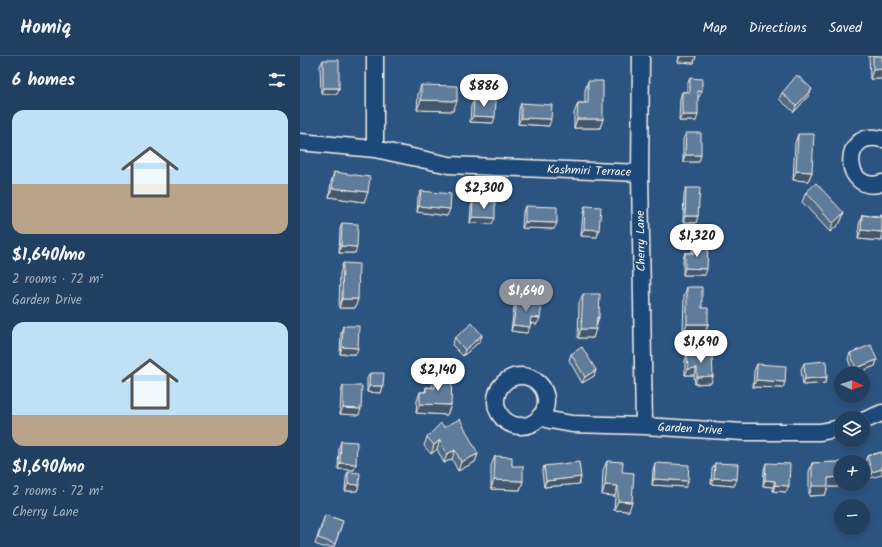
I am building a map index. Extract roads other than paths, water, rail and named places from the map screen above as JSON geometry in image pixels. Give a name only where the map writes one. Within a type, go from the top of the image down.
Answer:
[{"type":"street","points":[[375,56],[375,149]]},
{"type":"street","name":"Cherry Lane","points":[[642,56],[640,173],[644,426]]},
{"type":"street","points":[[882,139],[869,137],[863,140],[854,149],[850,162],[851,168],[859,179],[871,184],[882,183]]},
{"type":"street","name":"Kashmiri Terrace","points":[[300,142],[375,149],[449,165],[640,173]]},
{"type":"street","points":[[870,418],[882,413]]},
{"type":"street","name":"Garden Drive","points":[[540,416],[550,420],[572,424],[644,426],[743,432],[820,432],[834,429]]}]
